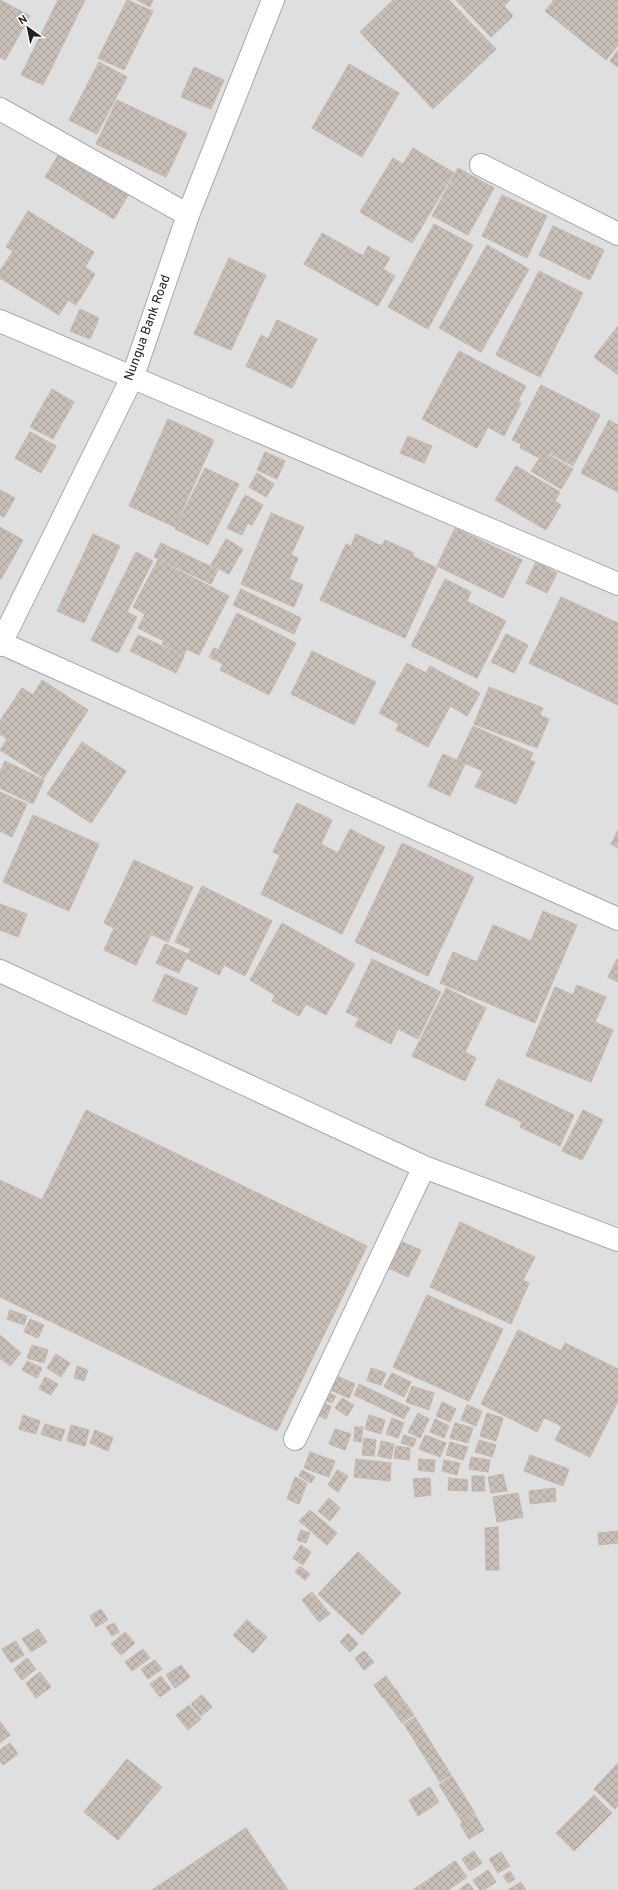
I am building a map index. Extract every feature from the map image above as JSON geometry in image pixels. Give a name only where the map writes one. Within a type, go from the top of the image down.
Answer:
[{"type":"street","name":"Nungua Bank Road","points":[[1,644],[133,376],[188,216],[273,0]]},
{"type":"street","points":[[0,109],[188,216]]},
{"type":"street","points":[[480,165],[618,234]]},
{"type":"street","points":[[0,321],[133,376],[618,584]]},
{"type":"street","points":[[1,644],[618,919]]},
{"type":"street","points":[[0,971],[424,1167],[618,1240]]},
{"type":"street","points":[[295,1439],[424,1167]]},
{"type":"shaded area","points":[[0,0],[618,0],[618,1890],[0,1890]]},
{"type":"building","points":[[0,0],[30,16],[5,60],[0,57]]},
{"type":"building","points":[[58,0],[85,0],[43,85],[21,75]]},
{"type":"building","points":[[127,0],[153,11],[124,70],[98,58]]},
{"type":"building","points":[[137,0],[153,0],[150,7]]},
{"type":"building","points":[[393,0],[449,0],[496,49],[433,109],[360,32]]},
{"type":"building","points":[[456,0],[510,0],[504,6],[513,16],[491,37]]},
{"type":"building","points":[[554,0],[618,0],[618,45],[606,60],[545,11]]},
{"type":"building","points":[[618,50],[618,67],[610,61]]},
{"type":"building","points":[[99,62],[127,77],[97,134],[69,120]]},
{"type":"building","points":[[349,64],[399,93],[362,157],[312,128]]},
{"type":"building","points":[[194,67],[224,80],[211,109],[181,97]]},
{"type":"building","points":[[117,100],[187,133],[166,177],[96,144]]},
{"type":"building","points":[[413,148],[454,173],[412,243],[360,212],[393,158],[403,164]]},
{"type":"building","points":[[60,152],[129,194],[114,219],[45,177]]},
{"type":"building","points":[[458,168],[494,188],[468,235],[432,216]]},
{"type":"building","points":[[502,195],[547,216],[527,258],[482,236]]},
{"type":"building","points":[[28,211],[94,252],[85,267],[95,274],[76,305],[68,300],[59,315],[0,278],[0,271],[13,251],[6,247]]},
{"type":"building","points":[[434,224],[473,245],[428,329],[388,307]]},
{"type":"building","points":[[553,226],[604,250],[590,280],[539,255]]},
{"type":"building","points":[[322,233],[363,256],[368,246],[390,258],[383,269],[395,276],[378,306],[304,264]]},
{"type":"building","points":[[487,245],[529,269],[481,352],[439,328]]},
{"type":"building","points":[[229,258],[266,275],[231,350],[194,334]]},
{"type":"building","points":[[539,271],[583,293],[540,377],[496,355]]},
{"type":"building","points":[[80,309],[99,318],[90,339],[70,331]]},
{"type":"building","points":[[277,320],[317,339],[292,388],[246,366],[261,335],[268,339]]},
{"type":"building","points":[[618,326],[618,375],[594,357]]},
{"type":"building","points":[[459,351],[526,386],[518,401],[521,403],[504,436],[488,427],[477,448],[422,419]]},
{"type":"building","points":[[541,385],[600,415],[573,466],[549,453],[545,461],[520,448],[521,444],[512,440]]},
{"type":"building","points":[[52,389],[74,402],[53,439],[30,427]]},
{"type":"building","points":[[168,419],[214,440],[175,527],[129,506]]},
{"type":"building","points":[[609,420],[618,425],[618,492],[581,473]]},
{"type":"building","points":[[30,432],[56,446],[41,473],[15,458]]},
{"type":"building","points":[[408,436],[432,446],[424,463],[400,453]]},
{"type":"building","points":[[265,452],[285,461],[277,479],[257,470]]},
{"type":"building","points":[[549,455],[573,469],[561,489],[531,471],[539,459],[545,462]]},
{"type":"building","points":[[516,466],[560,492],[555,501],[561,505],[546,530],[495,500]]},
{"type":"building","points":[[205,468],[239,484],[208,545],[175,529]]},
{"type":"building","points":[[257,473],[274,484],[266,497],[249,487]]},
{"type":"building","points":[[0,490],[15,498],[4,517],[0,515]]},
{"type":"building","points":[[245,495],[263,505],[252,525],[248,523],[242,535],[227,528]]},
{"type":"building","points":[[271,513],[304,527],[291,555],[298,558],[289,579],[303,585],[294,607],[241,584]]},
{"type":"building","points":[[0,527],[23,540],[1,579],[0,578]]},
{"type":"building","points":[[455,528],[522,560],[503,598],[437,566]]},
{"type":"building","points":[[93,534],[120,546],[84,623],[57,611]]},
{"type":"building","points":[[356,534],[382,546],[385,540],[414,553],[412,556],[437,568],[405,638],[320,600],[346,544],[351,546]]},
{"type":"building","points":[[226,539],[243,549],[229,574],[211,565]]},
{"type":"building","points":[[161,543],[218,570],[211,584],[154,557]]},
{"type":"building","points":[[136,552],[153,561],[127,612],[137,617],[118,653],[91,640]]},
{"type":"building","points":[[158,560],[229,596],[199,655],[187,649],[184,655],[162,644],[164,641],[138,628],[145,614],[133,607]]},
{"type":"building","points":[[536,562],[557,573],[547,593],[526,583]]},
{"type":"building","points":[[445,579],[471,592],[467,601],[506,621],[477,678],[411,646]]},
{"type":"building","points":[[241,589],[301,618],[294,634],[233,605]]},
{"type":"building","points":[[561,597],[618,623],[618,705],[529,663]]},
{"type":"building","points":[[237,613],[296,643],[269,695],[220,670],[223,664],[209,657],[214,648],[218,650]]},
{"type":"building","points":[[506,634],[528,645],[514,673],[491,662]]},
{"type":"building","points":[[138,635],[184,656],[176,673],[130,651]]},
{"type":"building","points":[[312,651],[376,682],[354,725],[291,694]]},
{"type":"building","points":[[407,663],[426,673],[430,666],[480,693],[467,716],[450,706],[428,747],[396,730],[399,724],[379,713]]},
{"type":"building","points":[[42,680],[88,710],[44,778],[0,750],[7,739],[0,734],[0,721],[22,688],[33,695]]},
{"type":"building","points":[[489,687],[543,708],[540,715],[549,719],[537,748],[474,724]]},
{"type":"building","points":[[473,726],[533,753],[530,760],[535,762],[516,804],[475,787],[483,771],[457,760]]},
{"type":"building","points":[[82,742],[126,771],[91,823],[47,794]]},
{"type":"building","points":[[443,754],[465,764],[450,796],[428,786]]},
{"type":"building","points":[[5,761],[44,780],[33,804],[0,788],[0,772]]},
{"type":"building","points":[[0,792],[27,804],[12,837],[0,831]]},
{"type":"building","points":[[297,803],[332,820],[321,844],[338,853],[350,829],[385,847],[342,934],[261,894],[280,855],[273,852]]},
{"type":"building","points":[[33,815],[99,844],[69,911],[3,882]]},
{"type":"building","points":[[618,830],[618,848],[611,844]]},
{"type":"building","points":[[402,843],[474,877],[428,976],[355,942]]},
{"type":"building","points":[[134,860],[193,887],[168,942],[151,934],[136,965],[104,950],[114,928],[104,923]]},
{"type":"building","points":[[202,886],[272,921],[245,976],[224,965],[219,975],[186,958],[191,949],[175,942]]},
{"type":"building","points":[[0,904],[27,914],[18,937],[0,930]]},
{"type":"building","points":[[543,911],[577,925],[535,1023],[440,983],[453,952],[477,962],[493,925],[531,941]]},
{"type":"building","points":[[282,923],[355,964],[326,1015],[306,1004],[299,1016],[272,1001],[275,995],[250,980]]},
{"type":"building","points":[[165,944],[188,954],[179,973],[156,963]]},
{"type":"building","points":[[372,959],[441,992],[418,1039],[398,1029],[391,1044],[355,1026],[359,1018],[346,1012]]},
{"type":"building","points":[[617,959],[618,960],[618,982],[608,977]]},
{"type":"building","points":[[165,974],[198,988],[186,1015],[153,1001]]},
{"type":"building","points":[[577,985],[606,997],[595,1022],[613,1030],[591,1082],[526,1056],[555,987],[573,995]]},
{"type":"building","points":[[446,988],[486,1008],[465,1052],[476,1058],[465,1081],[412,1056]]},
{"type":"building","points":[[498,1079],[574,1115],[560,1146],[520,1127],[522,1122],[485,1105]]},
{"type":"building","points":[[86,1110],[367,1246],[277,1431],[0,1297],[0,1180],[42,1200]]},
{"type":"building","points":[[583,1110],[603,1120],[582,1160],[562,1151]]},
{"type":"building","points":[[460,1222],[535,1257],[523,1280],[529,1283],[511,1324],[430,1287]]},
{"type":"building","points":[[400,1241],[421,1250],[408,1277],[388,1268]]},
{"type":"building","points":[[427,1295],[503,1329],[469,1401],[393,1367]]},
{"type":"building","points":[[10,1310],[27,1316],[24,1325],[7,1319]]},
{"type":"building","points":[[30,1319],[44,1325],[38,1338],[24,1332]]},
{"type":"building","points":[[518,1330],[561,1351],[565,1343],[618,1369],[618,1401],[590,1457],[555,1440],[562,1426],[544,1418],[537,1432],[481,1404]]},
{"type":"building","points":[[0,1335],[21,1353],[10,1366],[0,1358]]},
{"type":"building","points":[[32,1345],[48,1350],[44,1363],[27,1358]]},
{"type":"building","points":[[56,1354],[70,1363],[61,1377],[47,1368]]},
{"type":"building","points":[[27,1361],[42,1368],[37,1378],[22,1370]]},
{"type":"building","points":[[77,1366],[88,1370],[84,1381],[74,1378]]},
{"type":"building","points":[[371,1368],[386,1373],[381,1385],[367,1381]]},
{"type":"building","points":[[392,1373],[411,1382],[404,1397],[384,1387]]},
{"type":"building","points":[[334,1375],[355,1384],[349,1398],[328,1389]]},
{"type":"building","points":[[45,1377],[58,1384],[51,1395],[39,1389]]},
{"type":"building","points":[[359,1384],[410,1408],[404,1419],[354,1395]]},
{"type":"building","points":[[412,1386],[434,1393],[429,1410],[406,1402]]},
{"type":"building","points":[[322,1390],[336,1396],[332,1403],[319,1397]]},
{"type":"building","points":[[342,1398],[354,1405],[347,1416],[335,1408]]},
{"type":"building","points":[[320,1401],[331,1406],[326,1419],[315,1414]]},
{"type":"building","points":[[442,1402],[456,1409],[450,1422],[436,1416]]},
{"type":"building","points":[[467,1405],[482,1411],[476,1426],[461,1420]]},
{"type":"building","points":[[418,1413],[429,1419],[420,1438],[408,1432]]},
{"type":"building","points":[[487,1413],[503,1418],[496,1441],[480,1436]]},
{"type":"building","points":[[23,1415],[40,1421],[36,1434],[19,1429]]},
{"type":"building","points":[[369,1415],[385,1420],[381,1434],[365,1429]]},
{"type":"building","points":[[392,1418],[404,1423],[398,1438],[386,1434]]},
{"type":"building","points":[[435,1419],[449,1426],[444,1438],[430,1432]]},
{"type":"building","points":[[455,1423],[473,1428],[468,1443],[450,1438]]},
{"type":"building","points":[[45,1424],[65,1430],[61,1441],[41,1434]]},
{"type":"building","points":[[71,1425],[89,1430],[85,1446],[67,1441]]},
{"type":"building","points":[[355,1427],[363,1427],[361,1442],[354,1441]]},
{"type":"building","points":[[335,1429],[351,1434],[345,1450],[329,1444]]},
{"type":"building","points":[[95,1430],[113,1438],[108,1451],[90,1443]]},
{"type":"building","points":[[404,1435],[416,1439],[413,1447],[401,1443]]},
{"type":"building","points":[[425,1435],[446,1443],[440,1457],[419,1449]]},
{"type":"building","points":[[364,1438],[376,1440],[374,1456],[362,1455]]},
{"type":"building","points":[[479,1440],[496,1445],[492,1457],[475,1452]]},
{"type":"building","points":[[381,1441],[394,1444],[391,1459],[378,1456]]},
{"type":"building","points":[[450,1442],[468,1447],[463,1460],[446,1455]]},
{"type":"building","points":[[396,1446],[410,1448],[409,1460],[394,1458]]},
{"type":"building","points":[[310,1452],[335,1461],[329,1477],[304,1468]]},
{"type":"building","points":[[530,1455],[569,1469],[563,1486],[524,1471]]},
{"type":"building","points":[[471,1457],[490,1460],[488,1472],[469,1469]]},
{"type":"building","points":[[356,1459],[391,1463],[390,1481],[354,1477]]},
{"type":"building","points":[[419,1459],[435,1460],[434,1472],[418,1470]]},
{"type":"building","points":[[444,1460],[460,1463],[457,1475],[442,1471]]},
{"type":"building","points":[[302,1470],[315,1477],[311,1483],[299,1476]]},
{"type":"building","points":[[337,1470],[348,1476],[338,1492],[328,1485]]},
{"type":"building","points":[[503,1474],[507,1491],[491,1493],[488,1477]]},
{"type":"building","points":[[472,1476],[484,1476],[485,1491],[472,1491]]},
{"type":"building","points":[[295,1477],[307,1483],[299,1504],[287,1499]]},
{"type":"building","points":[[430,1478],[431,1495],[415,1497],[413,1479]]},
{"type":"building","points":[[449,1478],[468,1480],[467,1491],[448,1490]]},
{"type":"building","points":[[555,1488],[556,1501],[530,1504],[529,1491]]},
{"type":"building","points":[[518,1493],[523,1517],[497,1522],[493,1497]]},
{"type":"building","points":[[329,1498],[340,1508],[330,1521],[318,1511]]},
{"type":"building","points":[[310,1510],[337,1533],[327,1545],[299,1521]]},
{"type":"building","points":[[498,1527],[499,1570],[486,1570],[485,1528]]},
{"type":"building","points":[[301,1530],[310,1533],[306,1543],[297,1540]]},
{"type":"building","points":[[618,1531],[618,1543],[599,1545],[598,1533]]},
{"type":"building","points":[[301,1545],[311,1552],[303,1565],[293,1558]]},
{"type":"building","points":[[358,1552],[401,1593],[362,1635],[318,1594]]},
{"type":"building","points":[[300,1566],[310,1574],[305,1580],[295,1572]]},
{"type":"building","points":[[312,1592],[330,1614],[319,1622],[302,1600]]},
{"type":"building","points":[[101,1609],[108,1620],[96,1627],[90,1616]]},
{"type":"building","points":[[247,1620],[267,1637],[253,1653],[233,1635]]},
{"type":"building","points":[[114,1623],[119,1632],[112,1636],[106,1627]]},
{"type":"building","points":[[38,1629],[47,1642],[31,1652],[22,1639]]},
{"type":"building","points":[[125,1632],[135,1643],[121,1655],[111,1644]]},
{"type":"building","points":[[348,1633],[358,1644],[350,1652],[340,1642]]},
{"type":"building","points":[[16,1641],[24,1655],[11,1663],[2,1649]]},
{"type":"building","points":[[143,1649],[150,1658],[132,1671],[125,1662]]},
{"type":"building","points":[[364,1651],[374,1662],[364,1670],[355,1658]]},
{"type":"building","points":[[27,1658],[36,1669],[22,1680],[14,1669]]},
{"type":"building","points":[[155,1660],[162,1669],[148,1679],[141,1669]]},
{"type":"building","points":[[181,1665],[190,1677],[175,1688],[166,1675]]},
{"type":"building","points":[[40,1672],[51,1687],[36,1698],[26,1683]]},
{"type":"building","points":[[161,1676],[171,1689],[160,1697],[150,1684]]},
{"type":"building","points":[[386,1676],[395,1689],[383,1698],[374,1685]]},
{"type":"building","points":[[396,1689],[404,1702],[392,1709],[384,1698]]},
{"type":"building","points":[[202,1695],[212,1707],[201,1716],[191,1704]]},
{"type":"building","points":[[405,1702],[414,1715],[402,1723],[393,1710]]},
{"type":"building","points":[[189,1705],[201,1719],[188,1730],[176,1715]]},
{"type":"building","points":[[415,1717],[451,1775],[440,1782],[404,1724]]},
{"type":"building","points":[[0,1721],[10,1735],[0,1743]]},
{"type":"building","points":[[10,1743],[18,1754],[3,1765],[0,1761],[0,1750]]},
{"type":"building","points":[[127,1759],[162,1787],[118,1840],[84,1812]]},
{"type":"building","points":[[618,1763],[618,1806],[615,1809],[594,1789]]},
{"type":"building","points":[[452,1776],[475,1813],[462,1822],[439,1785]]},
{"type":"building","points":[[430,1787],[439,1802],[418,1816],[409,1800]]},
{"type":"building","points":[[594,1795],[612,1813],[574,1851],[556,1833]]},
{"type":"building","points":[[475,1815],[484,1830],[469,1839],[460,1824]]},
{"type":"building","points":[[246,1828],[288,1890],[152,1890]]},
{"type":"building","points":[[474,1851],[482,1863],[470,1871],[462,1859]]},
{"type":"building","points":[[501,1852],[510,1866],[498,1873],[489,1859]]},
{"type":"building","points":[[455,1861],[467,1877],[448,1890],[413,1890]]},
{"type":"building","points":[[488,1870],[496,1882],[484,1890],[480,1890],[473,1880]]},
{"type":"building","points":[[510,1871],[515,1879],[508,1883],[503,1876]]},
{"type":"building","points":[[521,1882],[526,1890],[508,1890]]},
{"type":"building","points":[[468,1883],[474,1890],[459,1890]]}]
